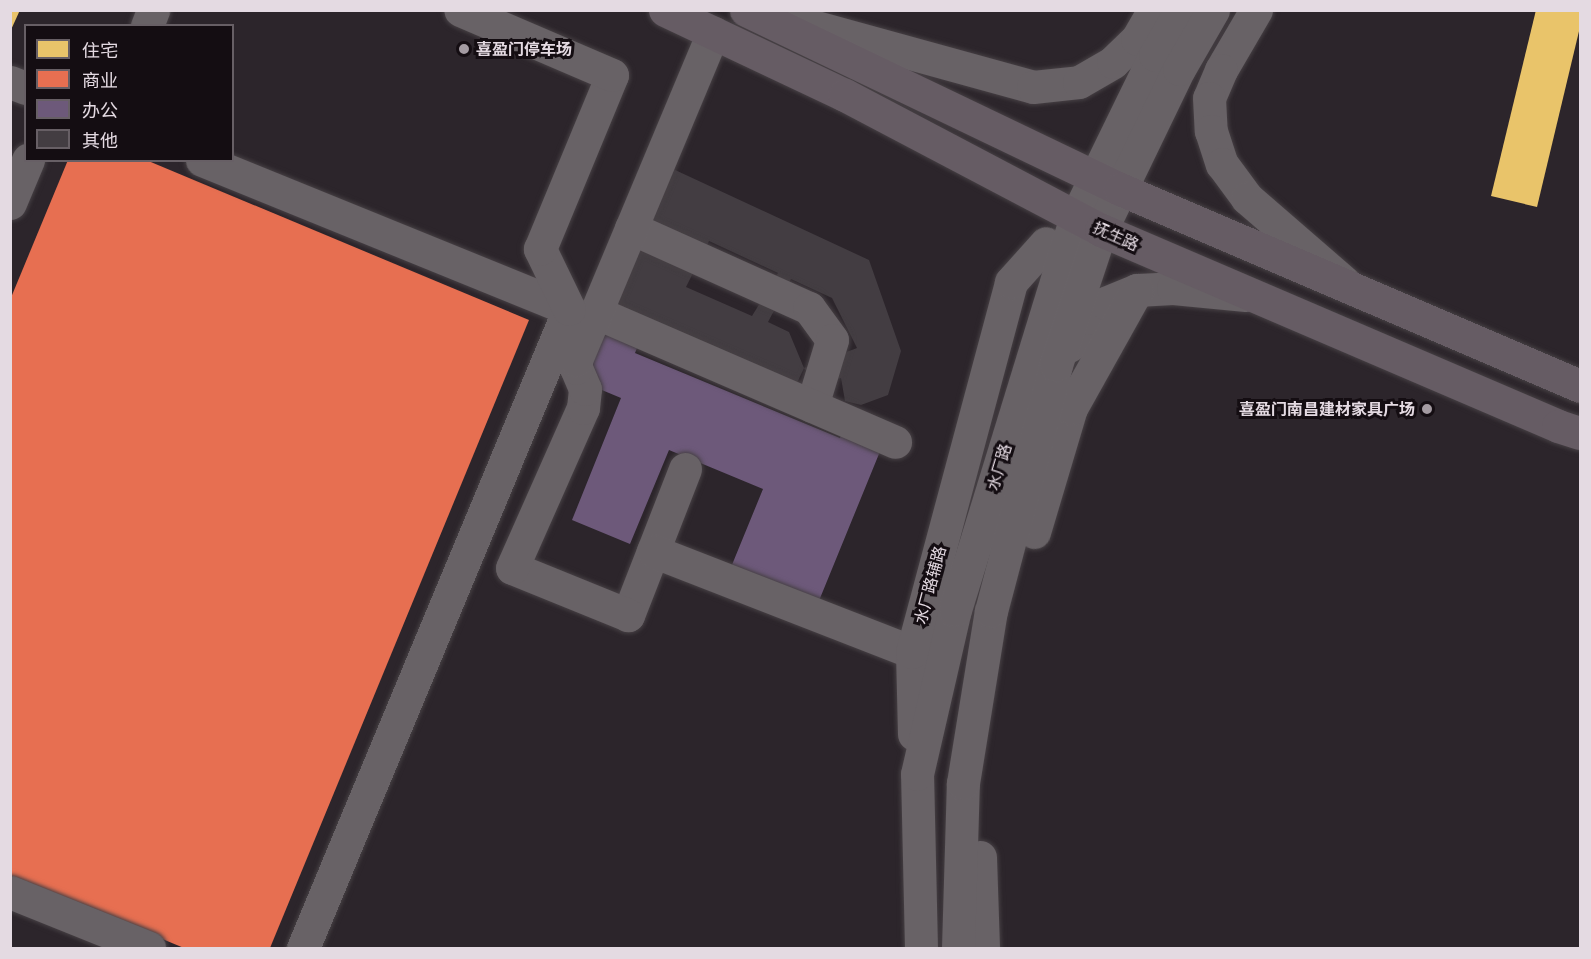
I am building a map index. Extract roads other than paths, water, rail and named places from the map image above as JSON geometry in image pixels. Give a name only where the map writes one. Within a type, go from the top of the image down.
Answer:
[{"type":"main road","name":"抚生路","points":[[665,10],[845,95],[1088,223],[1558,426],[1581,433]]},
{"type":"main road","points":[[746,10],[1107,183],[1581,386]]},
{"type":"street","points":[[460,10],[612,75],[540,249],[582,311],[576,368],[585,389],[583,408],[513,568],[628,615],[685,470]]},
{"type":"street","points":[[756,10],[1034,87],[1080,82],[1113,62],[1137,39],[1154,10]]},
{"type":"street","points":[[1034,87],[1105,46],[1130,10]]},
{"type":"street","name":"水厂路","points":[[920,948],[917,774],[955,610],[1056,280],[1107,183],[1155,55],[1181,10]]},
{"type":"street","name":"水厂路","points":[[1107,183],[1179,69],[1213,10]]},
{"type":"street","points":[[1256,10],[1221,70],[1209,98],[1211,131],[1222,164],[1247,198],[1352,289]]},
{"type":"street","points":[[303,948],[582,311],[631,228],[712,33]]},
{"type":"street","points":[[10,203],[27,162]]},
{"type":"street","points":[[207,162],[582,311],[895,442]]},
{"type":"street","points":[[1033,194],[1056,280]]},
{"type":"street","name":"水厂路","points":[[957,948],[963,783],[989,623],[1056,365],[1088,223]]},
{"type":"street","points":[[631,228],[809,308],[832,340],[812,406]]},
{"type":"street","name":"水厂路辅路","points":[[920,948],[912,652],[1011,282],[1046,243]]},
{"type":"street","points":[[1056,365],[1087,318],[1105,303],[1137,290],[1173,288],[1256,296]]},
{"type":"street","points":[[983,948],[979,826],[1014,602],[1071,408],[1137,290]]},
{"type":"street","points":[[653,551],[942,664]]},
{"type":"street","points":[[10,892],[149,948]]},
{"type":"place","name":"喜盈门停车场","points":[[464,49]]},
{"type":"place","name":"喜盈门南昌建材家具广场","points":[[1427,409]]}]
